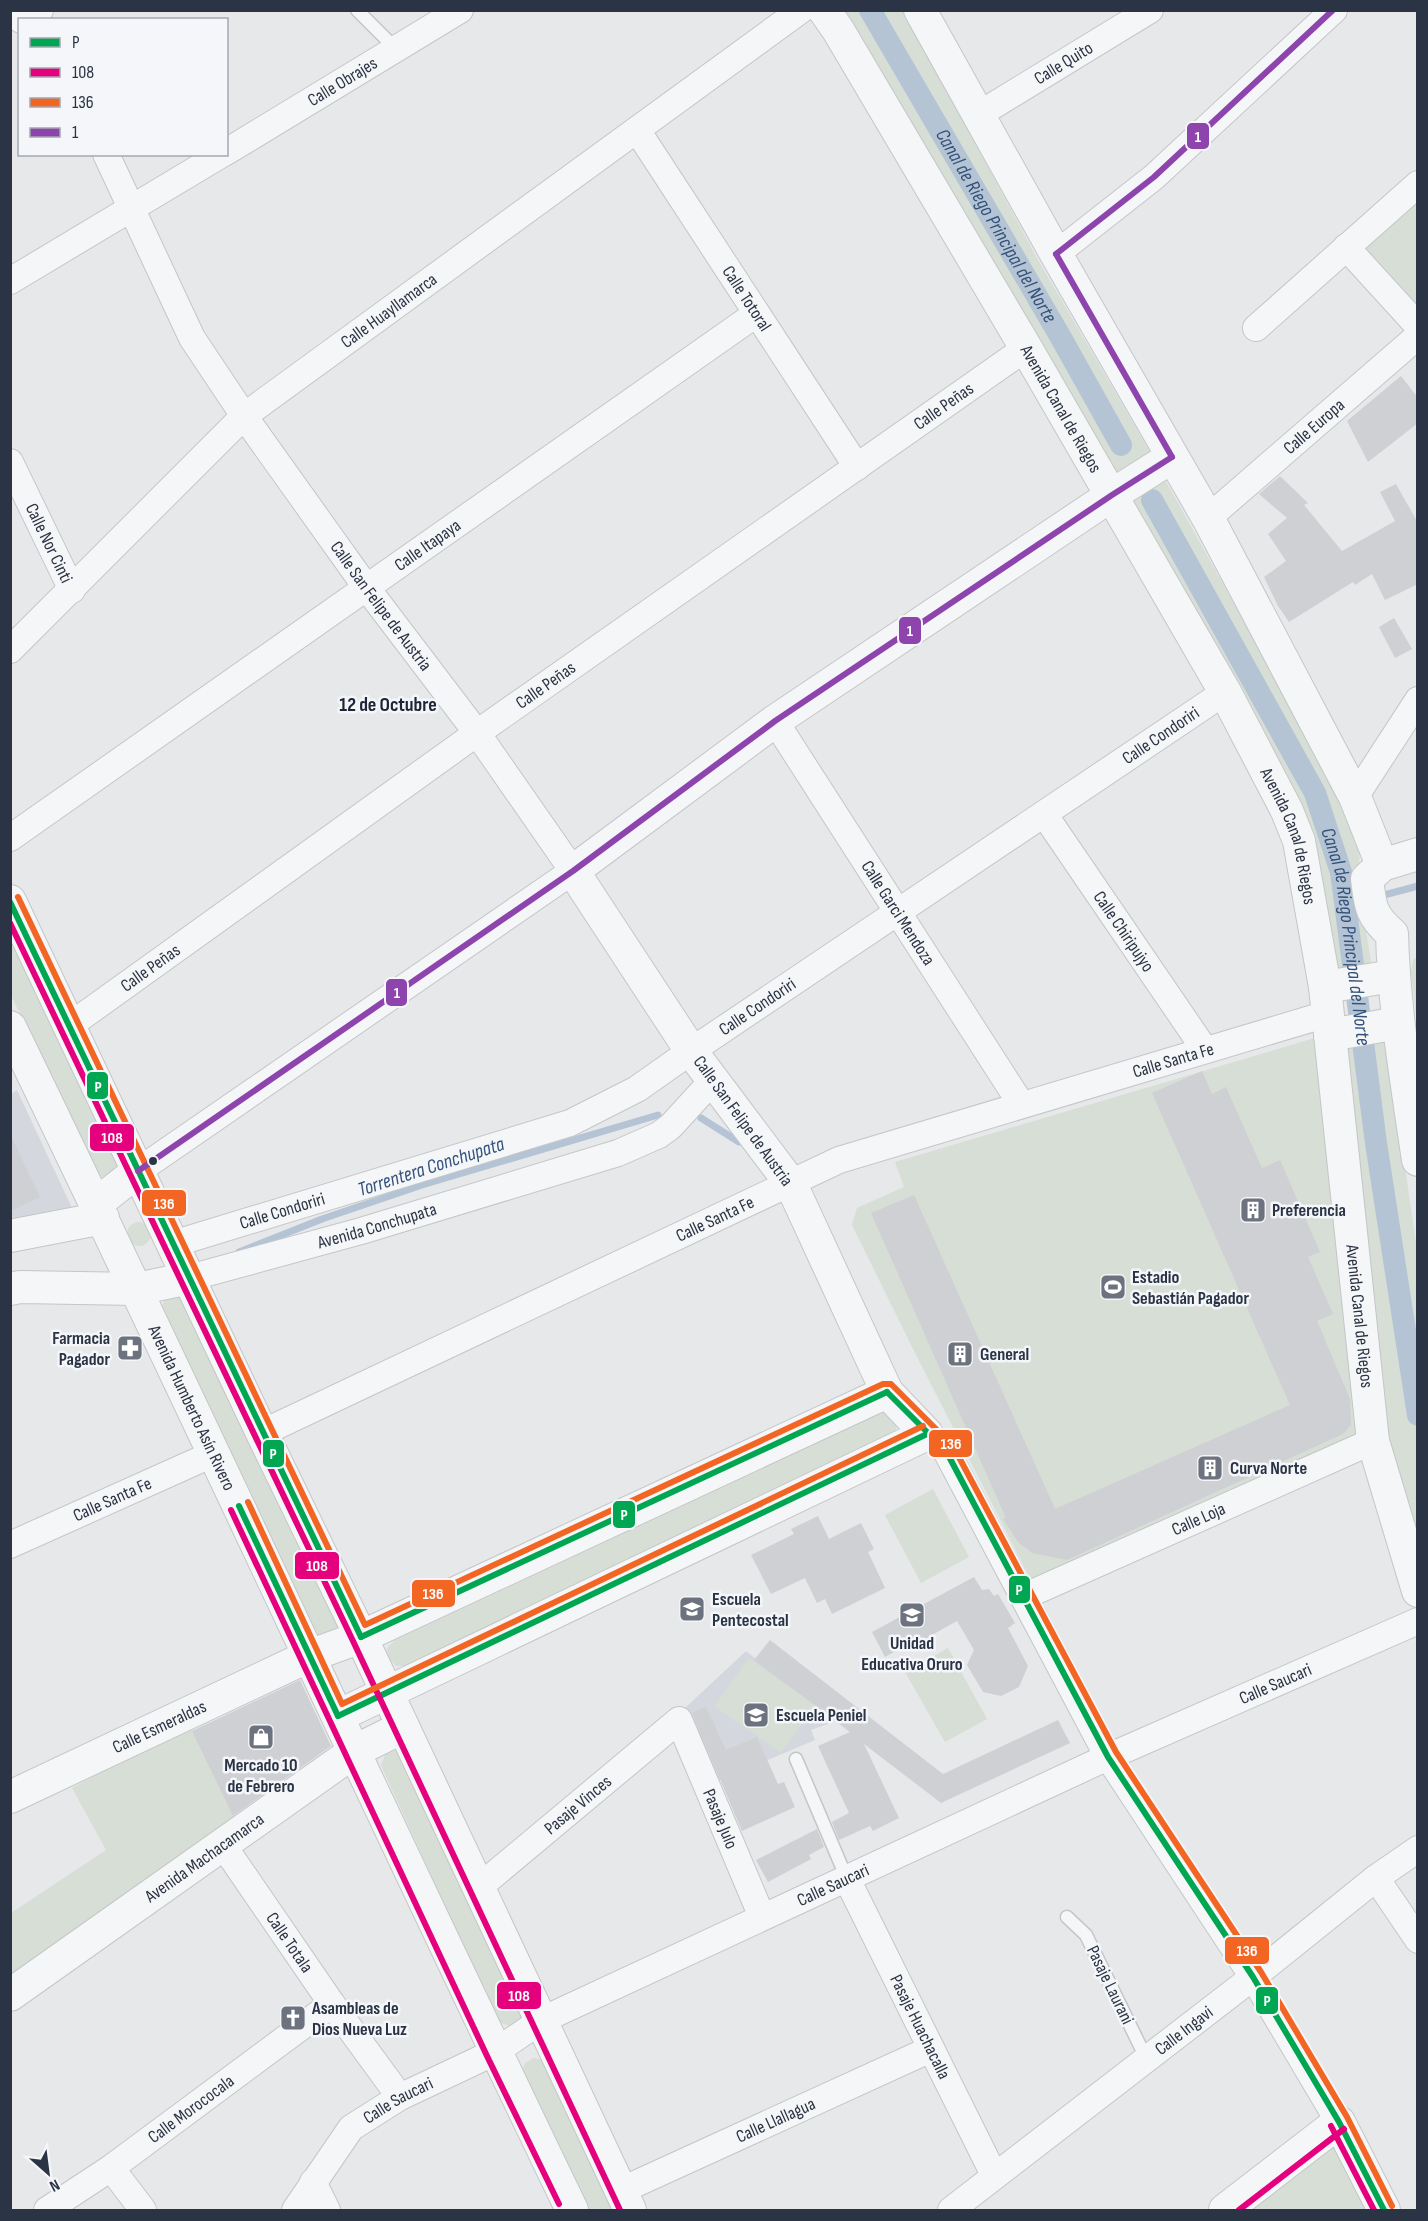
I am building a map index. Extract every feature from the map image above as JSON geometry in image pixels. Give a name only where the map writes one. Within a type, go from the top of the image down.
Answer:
[{"type":"street","points":[[24,18],[40,10]]},
{"type":"street","name":"Calle Obrajes","points":[[228,151],[460,10]]},
{"type":"street","name":"Calle Huayllamarca","points":[[10,650],[244,416],[801,10]]},
{"type":"street","name":"Avenida Canal de Riegos","points":[[824,10],[1112,495],[1225,692],[1287,811],[1357,1006],[1418,1160]]},
{"type":"street","points":[[920,10],[1056,254],[1208,518],[1355,797],[1382,865],[1418,854]]},
{"type":"street","name":"Calle Quito","points":[[978,115],[1150,10]]},
{"type":"street","points":[[1056,254],[1154,177],[1334,10]]},
{"type":"street","name":"Calle Totoral","points":[[636,130],[857,466]]},
{"type":"street","name":"Calle San Felipe de Austria","points":[[107,156],[192,338],[244,416],[366,587],[477,733],[573,871],[691,1051],[791,1184],[887,1392],[946,1451],[1108,1757],[1253,1977],[1339,2122],[1384,2211]]},
{"type":"street","points":[[10,281],[219,156]]},
{"type":"street","points":[[1256,328],[1418,184]]},
{"type":"street","points":[[1346,247],[1418,326]]},
{"type":"street","name":"Calle Itapaya","points":[[10,838],[756,314]]},
{"type":"street","name":"Calle Europa","points":[[1208,518],[1418,336]]},
{"type":"street","name":"Calle Peñas","points":[[69,1026],[477,733],[1026,348]]},
{"type":"street","points":[[10,1236],[100,1211],[138,1171],[573,871],[775,721],[1172,457]]},
{"type":"street","name":"Calle Nor Cinti","points":[[10,462],[72,590]]},
{"type":"street","name":"Calle Condoriri","points":[[173,1245],[570,1123],[637,1089],[1225,692]]},
{"type":"street","points":[[1355,797],[1418,700]]},
{"type":"street","name":"Calle Garci Mendoza","points":[[775,721],[1021,1104]]},
{"type":"street","name":"Calle Chiripujyo","points":[[1044,814],[1205,1050]]},
{"type":"street","name":"Avenida Canal de Riegos","points":[[1382,865],[1367,879],[1371,909],[1378,922],[1405,930],[1357,1006],[1372,1441],[1418,1591]]},
{"type":"street","points":[[10,902],[361,1637],[625,2201]]},
{"type":"street","name":"Calle Santa Fe","points":[[262,1433],[839,1160],[1021,1104],[1357,1006]]},
{"type":"street","name":"Avenida Humberto Asín Rivero","points":[[10,1027],[137,1288],[495,2052],[572,2211]]},
{"type":"street","name":"Avenida Conchupata","points":[[10,1289],[20,1287],[137,1288],[189,1278],[361,1231],[618,1153],[659,1135],[671,1126],[712,1080]]},
{"type":"street","points":[[309,1656],[361,1637],[887,1392]]},
{"type":"street","points":[[338,1716],[386,1691],[927,1434]]},
{"type":"street","name":"Calle Loja","points":[[1023,1597],[1372,1441]]},
{"type":"street","name":"Calle Santa Fe","points":[[10,1545],[215,1453]]},
{"type":"street","name":"Calle Saucari","points":[[296,2211],[313,2182],[351,2128],[400,2097],[495,2052],[542,2020],[1108,1757],[1418,1621]]},
{"type":"street","name":"Calle Esmeraldas","points":[[10,1797],[309,1656]]},
{"type":"street","name":"Pasaje Vinces","points":[[478,1888],[679,1720]]},
{"type":"street","name":"Pasaje Julo","points":[[679,1720],[762,1917]]},
{"type":"street","name":"Avenida Machacamarca","points":[[10,1995],[355,1751],[403,1727]]},
{"type":"street","name":"Calle Totala","points":[[222,1845],[332,2004],[400,2097]]},
{"type":"street","name":"Calle Ingavi","points":[[951,2211],[994,2175],[1253,1977],[1376,1878],[1418,1849]]},
{"type":"street","points":[[1376,1878],[1418,1940]]},
{"type":"street","name":"Pasaje Huachacalla","points":[[847,1879],[994,2175]]},
{"type":"street","name":"Calle Morococala","points":[[47,2211],[111,2168],[332,2004]]},
{"type":"street","name":"Calle Llallagua","points":[[625,2201],[931,2049]]},
{"type":"street","points":[[1225,2211],[1339,2122]]},
{"type":"street","points":[[111,2168],[143,2211]]},
{"type":"street","points":[[313,2182],[327,2211]]},
{"type":"lane","points":[[357,10],[396,49]]},
{"type":"lane","points":[[796,1759],[847,1879]]},
{"type":"lane","name":"Pasaje Laurani","points":[[1067,1917],[1086,1935],[1146,2058]]},
{"type":"shaded area","points":[[838,11],[904,11],[1038,260],[1150,452],[1115,475]]},
{"type":"shaded area","points":[[1417,198],[1417,315],[1359,250]]},
{"type":"shaded area","points":[[1163,476],[1334,784],[1360,848],[1358,882],[1372,968],[1332,974],[1313,844],[1129,498]]},
{"type":"shaded area","points":[[10,932],[117,1162],[117,1168],[109,1176],[98,1177],[11,995]]},
{"type":"shaded area","points":[[1417,957],[1417,1024],[1411,972],[1413,960]]},
{"type":"shaded area","points":[[1386,1036],[1418,1257],[1417,1563],[1385,1430],[1342,1044]]},
{"type":"shaded area","name":"Estadio Sebastián Pagador","points":[[1315,1038],[1359,1435],[1033,1584],[852,1225],[857,1208],[904,1187],[895,1162]]},
{"type":"shaded area","points":[[17,1090],[72,1208],[11,1221],[10,1095]]},
{"type":"shaded area","points":[[139,1222],[148,1225],[151,1234],[148,1243],[139,1246],[130,1243],[127,1234],[130,1225]]},
{"type":"shaded area","points":[[180,1292],[340,1630],[323,1638],[316,1632],[164,1311],[162,1306],[166,1296]]},
{"type":"shaded area","points":[[883,1412],[892,1416],[896,1423],[895,1431],[889,1439],[407,1666],[396,1666],[388,1658],[387,1648],[395,1640]]},
{"type":"shaded area","points":[[933,1489],[969,1557],[921,1583],[885,1515]]},
{"type":"shaded area","points":[[948,1648],[987,1719],[945,1742],[905,1672]]},
{"type":"shaded area","name":"Escuela Peniel","points":[[746,1651],[833,1722],[811,1730],[815,1740],[716,1782],[685,1708]]},
{"type":"shaded area","points":[[749,1658],[815,1706],[781,1753],[714,1706]]},
{"type":"shaded area","points":[[190,1725],[234,1818],[11,1977],[11,1913],[106,1850],[72,1788]]},
{"type":"shaded area","points":[[399,1751],[522,2017],[514,2025],[503,2024],[497,2019],[383,1770],[381,1765],[385,1755]]},
{"type":"shaded area","points":[[534,2058],[546,2061],[619,2210],[586,2210],[521,2074],[525,2063]]},
{"type":"shaded area","points":[[1334,2146],[1374,2210],[1248,2210]]},
{"type":"building","points":[[1401,376],[1418,398],[1418,423],[1368,462],[1347,421]]},
{"type":"building","points":[[1280,476],[1308,503],[1304,505],[1342,551],[1395,521],[1380,492],[1396,484],[1418,523],[1418,584],[1385,600],[1372,574],[1355,585],[1353,582],[1289,622],[1278,606],[1264,577],[1286,561],[1268,534],[1287,518],[1259,494]]},
{"type":"building","points":[[1394,618],[1412,649],[1395,658],[1379,627]]},
{"type":"building","points":[[1202,1071],[1212,1094],[1226,1087],[1262,1168],[1280,1160],[1320,1252],[1308,1257],[1333,1314],[1317,1321],[1350,1399],[1351,1425],[1343,1434],[1067,1560],[1032,1553],[1018,1542],[1003,1519],[1006,1518],[871,1213],[914,1195],[1055,1509],[1290,1405],[1152,1093]]},
{"type":"building","points":[[10,1134],[40,1197],[10,1211]]},
{"type":"building","points":[[818,1516],[829,1539],[861,1523],[874,1549],[868,1552],[885,1588],[832,1614],[825,1599],[817,1603],[805,1578],[771,1594],[751,1555],[794,1534],[791,1529]]},
{"type":"building","points":[[974,1577],[982,1590],[989,1589],[994,1596],[998,1594],[1015,1623],[1008,1628],[1028,1666],[1019,1687],[1001,1696],[983,1692],[967,1665],[974,1650],[957,1621],[909,1648],[905,1646],[885,1657],[872,1632]]},
{"type":"building","points":[[770,1640],[943,1774],[1058,1720],[1070,1743],[941,1803],[864,1744],[899,1818],[873,1831],[870,1826],[839,1840],[832,1822],[849,1813],[818,1746],[850,1732],[754,1660]]},
{"type":"building","name":"Mercado 10 de Febrero","points":[[300,1680],[331,1746],[233,1816],[192,1731]]},
{"type":"building","points":[[706,1707],[726,1750],[757,1737],[778,1784],[784,1782],[795,1807],[742,1831],[692,1713]]},
{"type":"building","points":[[817,1829],[824,1847],[809,1855],[811,1859],[768,1882],[756,1860]]},
{"type":"waterway","name":"Canal de Riego Principal del Norte","points":[[870,10],[1121,445]]},
{"type":"waterway","name":"Canal de Riego Principal del Norte","points":[[1152,500],[1315,793],[1341,872],[1376,1143],[1418,1415]]},
{"type":"waterway","points":[[1384,895],[1418,886]]},
{"type":"waterway","name":"Torrentera Conchupata","points":[[239,1252],[322,1219],[422,1185],[658,1115]]},
{"type":"waterway","name":"Torrentera Conchupata","points":[[701,1118],[739,1142]]},
{"type":"transit line","name":"1","points":[[1056,254],[1154,177],[1333,10]]},
{"type":"transit line","name":"1","points":[[1056,254],[1172,457]]},
{"type":"transit line","name":"1","points":[[138,1171],[573,871],[775,721],[1172,457]]},
{"type":"transit line","name":"136","points":[[18,897],[365,1625],[883,1384],[891,1384],[953,1446],[1116,1752],[1261,1972],[1347,2117],[1392,2206]]},
{"type":"transit line","name":"P","points":[[10,902],[361,1637]]},
{"type":"transit line","name":"108","points":[[10,923],[353,1641],[620,2210]]},
{"type":"transit line","name":"P","points":[[887,1392],[946,1451],[1108,1757],[1253,1977],[1339,2122],[1384,2210]]},
{"type":"transit line","name":"P","points":[[361,1637],[887,1392]]},
{"type":"transit line","name":"136","points":[[248,1502],[342,1704],[923,1426]]},
{"type":"transit line","name":"P","points":[[338,1716],[927,1434]]},
{"type":"transit line","name":"P","points":[[239,1506],[338,1716]]},
{"type":"transit line","name":"108","points":[[231,1510],[487,2056],[559,2204]]},
{"type":"transit line","name":"108","points":[[1331,2126],[1374,2210]]},
{"type":"transit line","name":"108","points":[[1239,2210],[1344,2129]]},
{"type":"place","name":"Preferencia","points":[[1253,1210]]},
{"type":"place","name":"Estadio Sebastián Pagador","points":[[1113,1287]]},
{"type":"place","name":"Farmacia Pagador","points":[[130,1348]]},
{"type":"place","name":"General","points":[[960,1354]]},
{"type":"place","name":"Curva Norte","points":[[1210,1468]]},
{"type":"place","name":"Escuela Pentecostal","points":[[692,1609]]},
{"type":"place","name":"Unidad Educativa Oruro","points":[[912,1615]]},
{"type":"place","name":"Escuela Peniel","points":[[756,1715]]},
{"type":"place","name":"Mercado 10 de Febrero","points":[[261,1737]]},
{"type":"place","name":"Asambleas de Dios Nueva Luz","points":[[293,2018]]},
{"type":"district","name":"12 de Octubre","points":[[388,705]]}]
